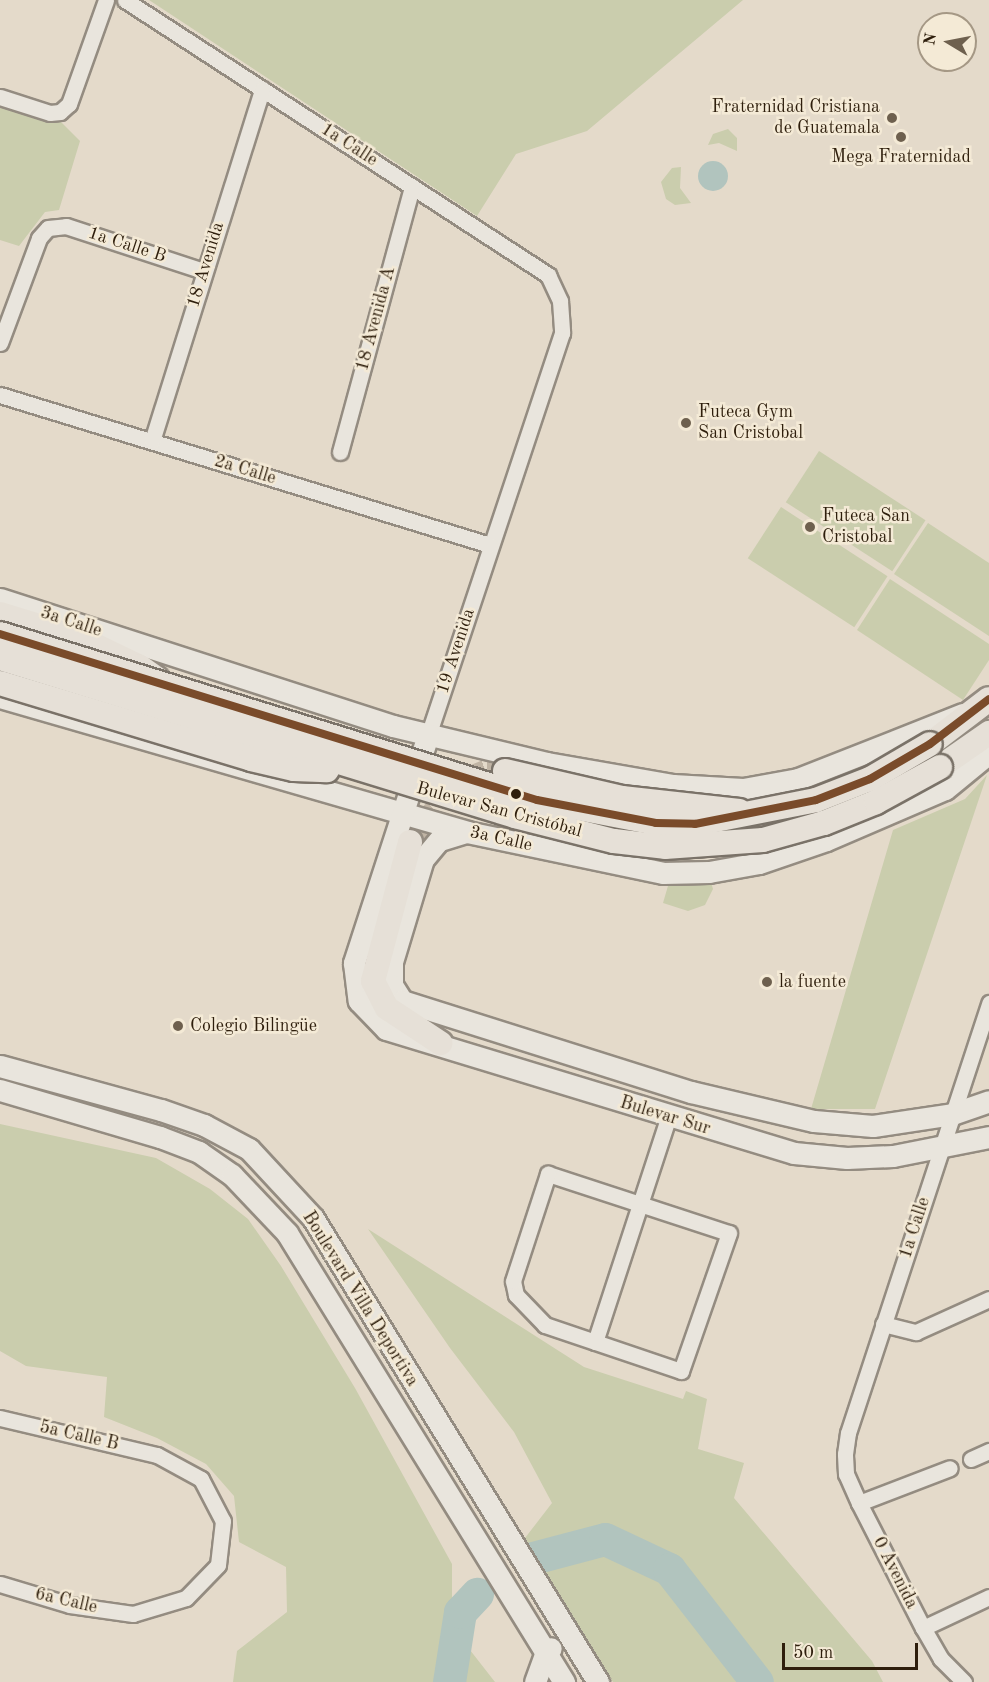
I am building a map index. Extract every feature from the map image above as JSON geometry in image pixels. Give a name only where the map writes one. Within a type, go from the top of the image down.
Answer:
[{"type":"main road","name":"3a Calle","points":[[0,599],[428,735],[634,779],[721,789],[767,786],[831,769],[981,705]]},
{"type":"main road","points":[[0,614],[82,639],[140,667],[166,686]]},
{"type":"main road","name":"Bulevar San Cristóbal","points":[[0,634],[537,800],[656,823],[696,824],[756,814],[816,800],[870,779],[930,744],[981,705]]},
{"type":"main road","name":"Bulevar San Cristóbal","points":[[0,658],[364,772],[603,838],[665,847],[763,840],[824,823],[876,802],[940,767],[989,733]]},
{"type":"main road","points":[[224,764],[241,752],[251,723],[242,687],[231,672]]},
{"type":"main road","points":[[0,683],[251,759],[294,768],[364,772]]},
{"type":"main road","name":"3a Calle","points":[[0,697],[224,764],[467,832],[640,871],[709,872],[759,863],[826,840],[945,789],[989,753]]},
{"type":"main road","name":"19 Avenida","points":[[359,1001],[354,963],[400,812],[428,735]]},
{"type":"main road","points":[[505,771],[622,798],[711,805],[756,814]]},
{"type":"main road","points":[[634,779],[649,796],[640,871]]},
{"type":"main road","name":"Bulevar Sur","points":[[467,832],[439,840],[423,859],[392,962],[392,985],[402,1001],[435,1014],[779,1115],[873,1126],[952,1114],[989,1101]]},
{"type":"main road","points":[[410,842],[373,981],[387,1008],[440,1043]]},
{"type":"main road","name":"Bulevar Sur","points":[[359,1001],[386,1029],[409,1039],[440,1043],[668,1118],[795,1153],[847,1158],[941,1149],[989,1137]]},
{"type":"main road","name":"Boulevard Villa Deportiva","points":[[0,1065],[161,1110],[204,1125],[249,1149],[313,1218],[566,1636],[598,1682]]},
{"type":"main road","name":"Boulevard Villa Deportiva","points":[[0,1090],[160,1137],[199,1152],[232,1175],[287,1233],[544,1654],[564,1682]]},
{"type":"main road","points":[[535,1682],[544,1654],[566,1636]]},
{"type":"street","points":[[0,98],[50,113],[60,111],[69,104],[106,0]]},
{"type":"street","name":"1a Calle","points":[[125,0],[548,275],[560,301]]},
{"type":"street","name":"18 Avenida","points":[[152,441],[262,89]]},
{"type":"street","name":"18 Avenida A","points":[[340,452],[412,187]]},
{"type":"street","name":"1a Calle B","points":[[0,343],[39,238],[48,228],[66,226],[204,271]]},
{"type":"street","name":"19 Avenida","points":[[428,735],[562,333],[560,301]]},
{"type":"street","name":"2a Calle","points":[[0,395],[490,545]]},
{"type":"street","name":"1a Calle","points":[[845,1454],[883,1324],[989,1003]]},
{"type":"street","points":[[595,1342],[668,1118]]},
{"type":"street","points":[[548,1174],[640,1205],[729,1233],[681,1371],[545,1325],[516,1295],[513,1281],[548,1174]]},
{"type":"street","points":[[883,1324],[916,1332],[989,1299]]},
{"type":"street","name":"5a Calle B","points":[[0,1418],[157,1455],[201,1479],[223,1521],[218,1565],[186,1598],[132,1614]]},
{"type":"street","points":[[971,1459],[989,1451]]},
{"type":"street","name":"0 Avenida","points":[[845,1454],[846,1474],[923,1628],[941,1659],[964,1682]]},
{"type":"street","points":[[859,1503],[950,1468]]},
{"type":"street","name":"6a Calle","points":[[0,1584],[70,1605],[132,1614]]},
{"type":"street","points":[[923,1628],[989,1597]]},
{"type":"green space","points":[[149,0],[743,0],[587,131],[516,154],[477,216]]},
{"type":"green space","points":[[0,99],[58,119],[80,141],[59,210],[45,212],[19,246],[0,240]]},
{"type":"green space","points":[[728,129],[737,138],[737,151],[719,143],[708,145],[713,134]]},
{"type":"green space","points":[[681,167],[680,188],[691,203],[675,205],[666,199],[661,182],[672,168]]},
{"type":"green space","points":[[819,451],[926,520],[892,571],[786,502]]},
{"type":"green space","points":[[781,507],[888,576],[854,627],[748,558]]},
{"type":"green space","points":[[928,523],[989,563],[989,636],[894,574]]},
{"type":"green space","points":[[890,579],[989,644],[989,660],[963,700],[857,630]]},
{"type":"green space","points":[[987,775],[875,1109],[811,1109],[893,830],[965,799]]},
{"type":"green space","points":[[670,879],[710,879],[713,889],[705,905],[688,911],[663,903]]},
{"type":"green space","points":[[0,1124],[156,1158],[210,1189],[248,1219],[281,1266],[355,1388],[452,1564],[452,1627],[495,1682],[233,1682],[237,1651],[287,1612],[286,1567],[239,1542],[234,1496],[206,1464],[157,1438],[104,1417],[107,1377],[26,1366],[0,1351]]},
{"type":"green space","points":[[368,1229],[584,1367],[683,1399],[686,1391],[707,1399],[698,1449],[744,1463],[734,1498],[872,1661],[883,1682],[613,1682],[555,1598],[525,1538],[552,1503],[514,1432],[450,1348]]},
{"type":"shaded area","points":[[713,161],[724,165],[728,176],[724,187],[713,191],[702,187],[698,176],[702,165]]},
{"type":"waterway","points":[[533,1558],[605,1539],[669,1569],[757,1682]]},
{"type":"waterway","points":[[449,1682],[460,1612],[477,1594]]},
{"type":"tunnel","points":[[410,842],[419,828],[464,781],[487,771],[505,771]]},
{"type":"transit line","points":[[0,634],[537,800],[656,823],[695,824],[816,800],[870,779],[930,744],[989,699]]},
{"type":"place","name":"Fraternidad Cristiana de Guatemala","points":[[892,118]]},
{"type":"place","name":"Mega Fraternidad","points":[[901,137]]},
{"type":"place","name":"Futeca Gym San Cristobal","points":[[686,423]]},
{"type":"place","name":"Futeca San Cristobal","points":[[810,527]]},
{"type":"place","name":"la fuente","points":[[767,982]]},
{"type":"place","name":"Colegio Bilingüe","points":[[178,1026]]}]
